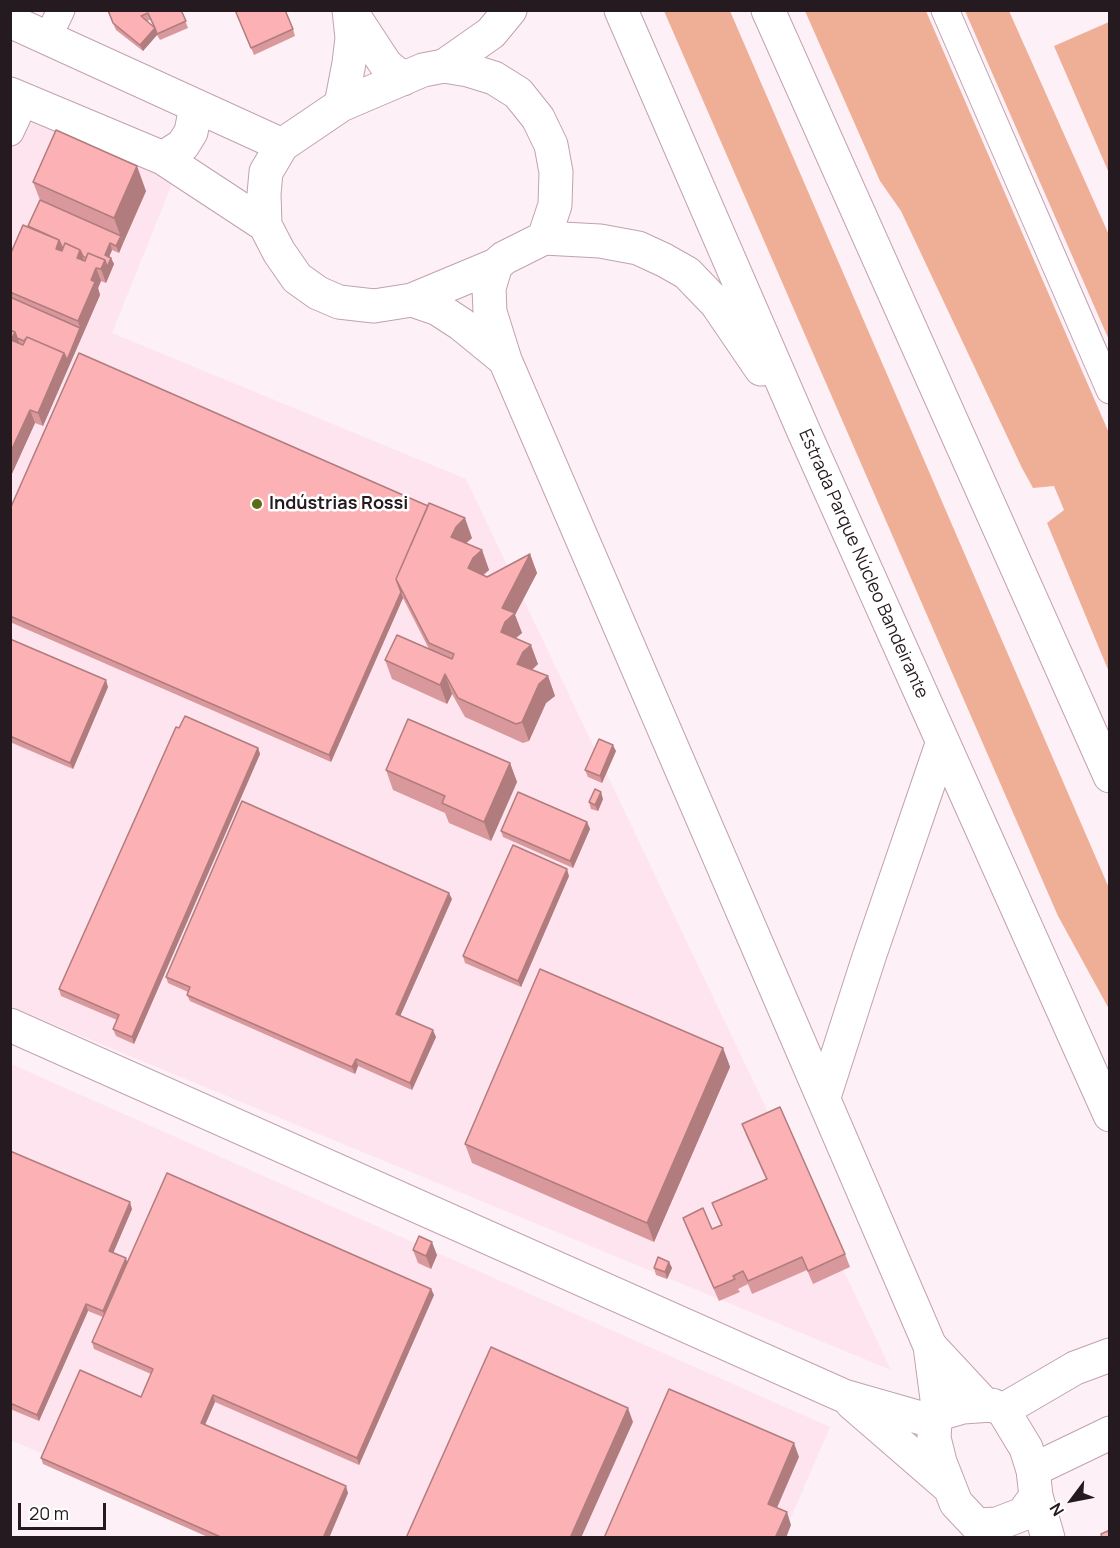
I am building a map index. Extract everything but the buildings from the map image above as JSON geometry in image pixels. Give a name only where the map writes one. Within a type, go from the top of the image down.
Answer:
[{"type":"main road","points":[[350,10],[386,65],[402,79]]},
{"type":"main road","points":[[341,105],[352,38],[350,10]]},
{"type":"main road","points":[[444,66],[491,33],[510,10]]},
{"type":"main road","name":"Estrada Parque Núcleo Bandeirante","points":[[621,10],[804,432],[1110,1116]]},
{"type":"main road","points":[[768,10],[1110,776]]},
{"type":"main road","points":[[10,21],[55,24],[196,107],[282,145]]},
{"type":"main road","points":[[544,238],[555,205],[556,172],[551,145],[538,118],[518,93],[494,78],[444,66],[423,70],[341,105],[282,145],[266,172],[265,225],[279,252],[297,278],[318,293],[339,302],[374,306],[412,300],[496,265],[504,258],[544,238],[600,242],[638,248],[687,273],[716,303],[804,432]]},
{"type":"main road","points":[[18,97],[163,158],[265,225]]},
{"type":"main road","points":[[163,158],[183,145],[191,132],[196,107]]},
{"type":"main road","points":[[496,265],[489,288],[490,312],[505,360],[930,1346],[937,1418],[935,1444],[956,1503],[983,1531],[1023,1514],[1034,1483],[1110,1432]]},
{"type":"main road","points":[[412,300],[446,314],[505,360]]},
{"type":"main road","points":[[1084,717],[1110,743]]},
{"type":"main road","points":[[824,1097],[942,744]]},
{"type":"main road","points":[[10,1025],[844,1396],[937,1418],[963,1407],[994,1407],[1075,1368],[1110,1355]]},
{"type":"main road","points":[[930,1346],[994,1407],[1026,1448],[1048,1538]]},
{"type":"main road","points":[[844,1396],[950,1488]]},
{"type":"street","points":[[945,10],[1110,390]]},
{"type":"street","points":[[10,132],[18,97]]},
{"type":"shaded area","points":[[664,11],[730,11],[1109,888],[1109,1009],[1058,916]]},
{"type":"shaded area","points":[[805,11],[926,11],[1109,433],[1109,672],[1047,523],[1064,510],[1054,486],[1033,488],[1022,468],[901,211],[880,181]]},
{"type":"shaded area","points":[[965,11],[1009,11],[1109,235],[1109,340]]},
{"type":"shaded area","points":[[1109,22],[1109,173],[1054,46]]},
{"type":"shaded area","points":[[28,84],[186,149],[112,333],[466,479],[891,1370],[11,1007],[10,126]]},
{"type":"shaded area","points":[[11,1064],[830,1427],[782,1538],[231,1537],[11,1440]]},
{"type":"place","name":"Indústrias Rossi","points":[[257,504]]}]
